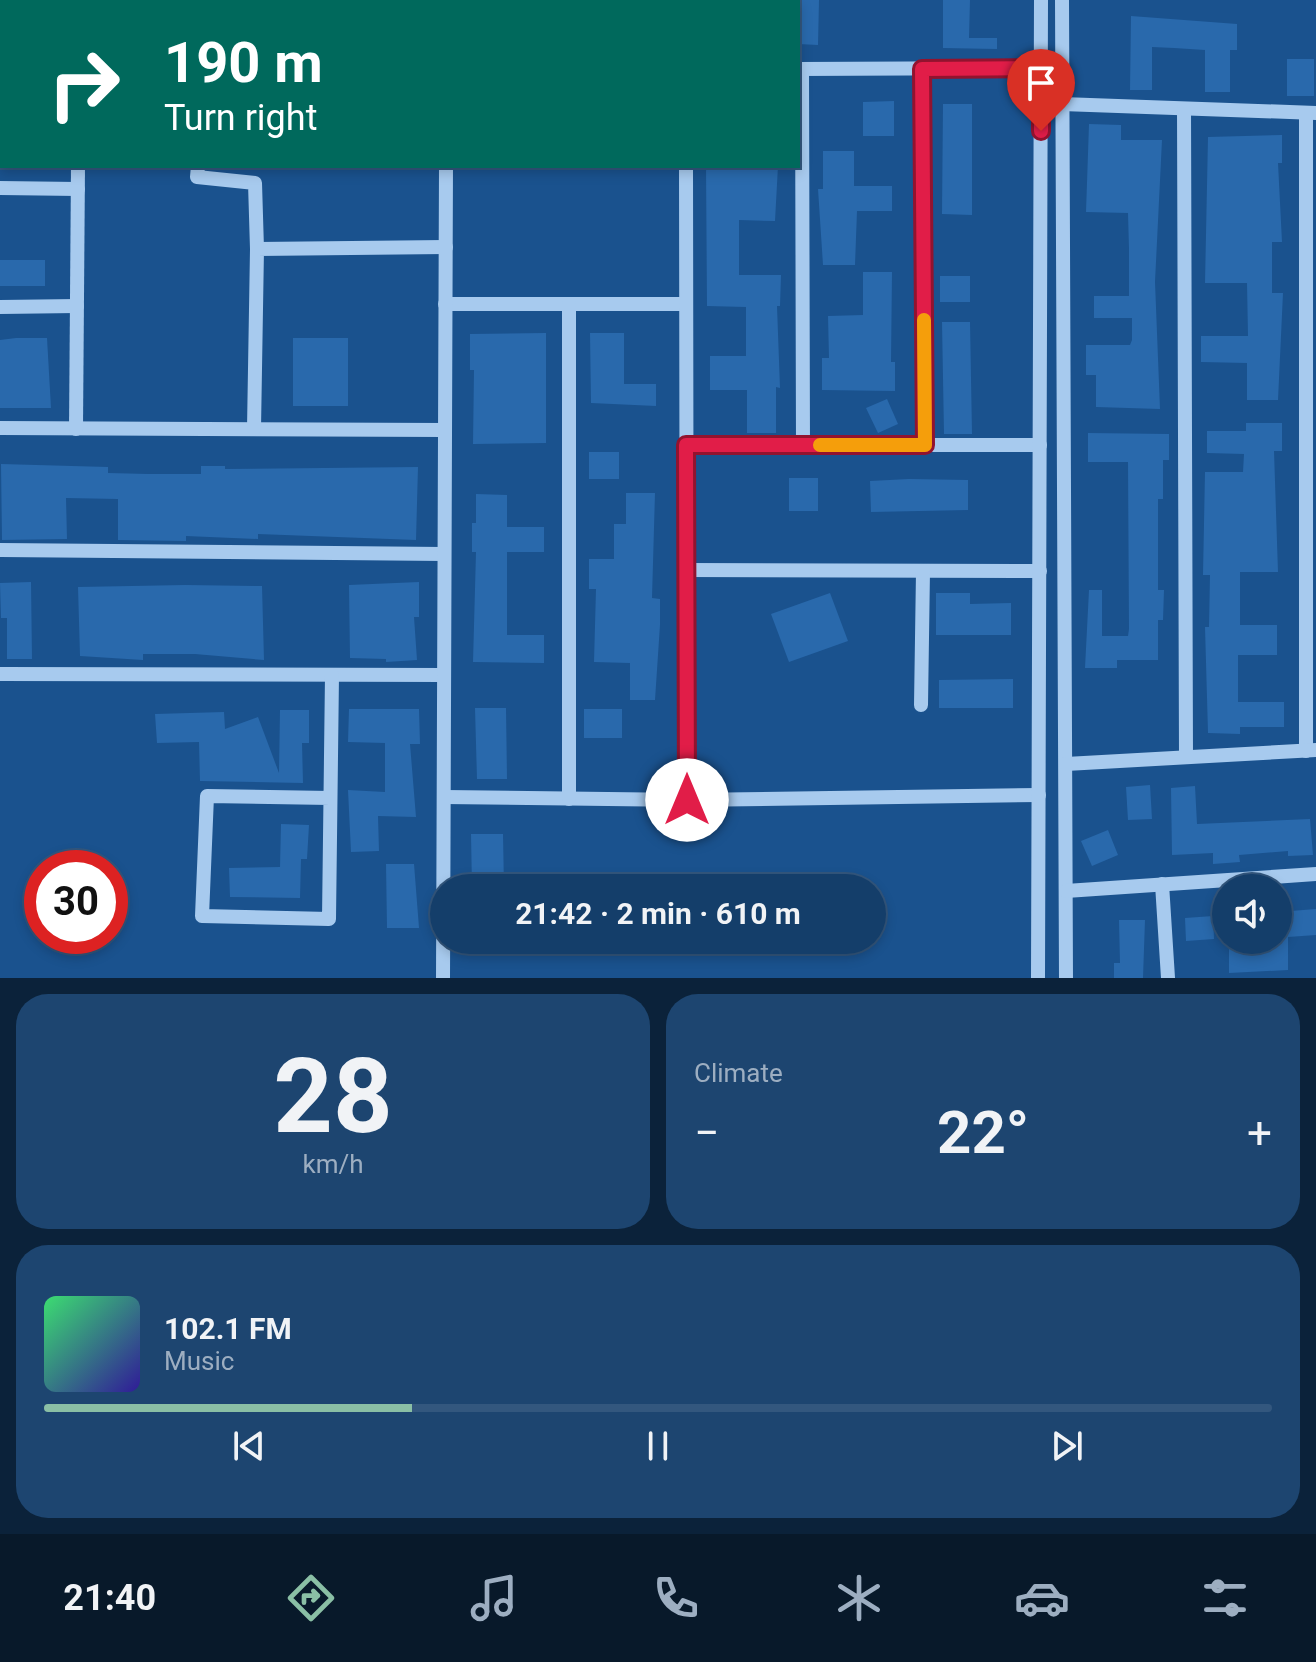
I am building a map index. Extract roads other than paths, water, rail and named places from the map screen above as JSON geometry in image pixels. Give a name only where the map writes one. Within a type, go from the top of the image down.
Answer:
[{"type":"street","points":[[1038,978],[1041,0]]},
{"type":"street","points":[[1062,0],[1066,978]]},
{"type":"street","points":[[803,445],[800,69],[1041,68]]},
{"type":"street","points":[[922,69],[925,445]]},
{"type":"street","points":[[1062,104],[1311,113],[1311,750],[1066,764]]},
{"type":"street","points":[[1184,109],[1186,757]]},
{"type":"street","points":[[76,429],[78,168]]},
{"type":"street","points":[[198,168],[197,177],[255,183],[254,429]]},
{"type":"street","points":[[443,978],[446,168]]},
{"type":"street","points":[[686,168],[687,800]]},
{"type":"street","points":[[0,188],[78,189]]},
{"type":"street","points":[[257,249],[446,247]]},
{"type":"street","points":[[445,304],[686,304]]},
{"type":"street","points":[[569,304],[569,799]]},
{"type":"street","points":[[0,307],[77,306]]},
{"type":"street","points":[[0,428],[445,430]]},
{"type":"street","points":[[686,445],[1040,445]]},
{"type":"street","points":[[0,550],[444,554]]},
{"type":"street","points":[[686,570],[1040,571]]},
{"type":"street","points":[[921,705],[923,571]]},
{"type":"street","points":[[0,674],[444,675]]},
{"type":"street","points":[[330,798],[207,796],[202,916],[329,919],[332,675]]},
{"type":"street","points":[[444,797],[687,800],[1039,795]]},
{"type":"street","points":[[1066,891],[1316,874]]},
{"type":"street","points":[[1162,884],[1168,978]]}]
